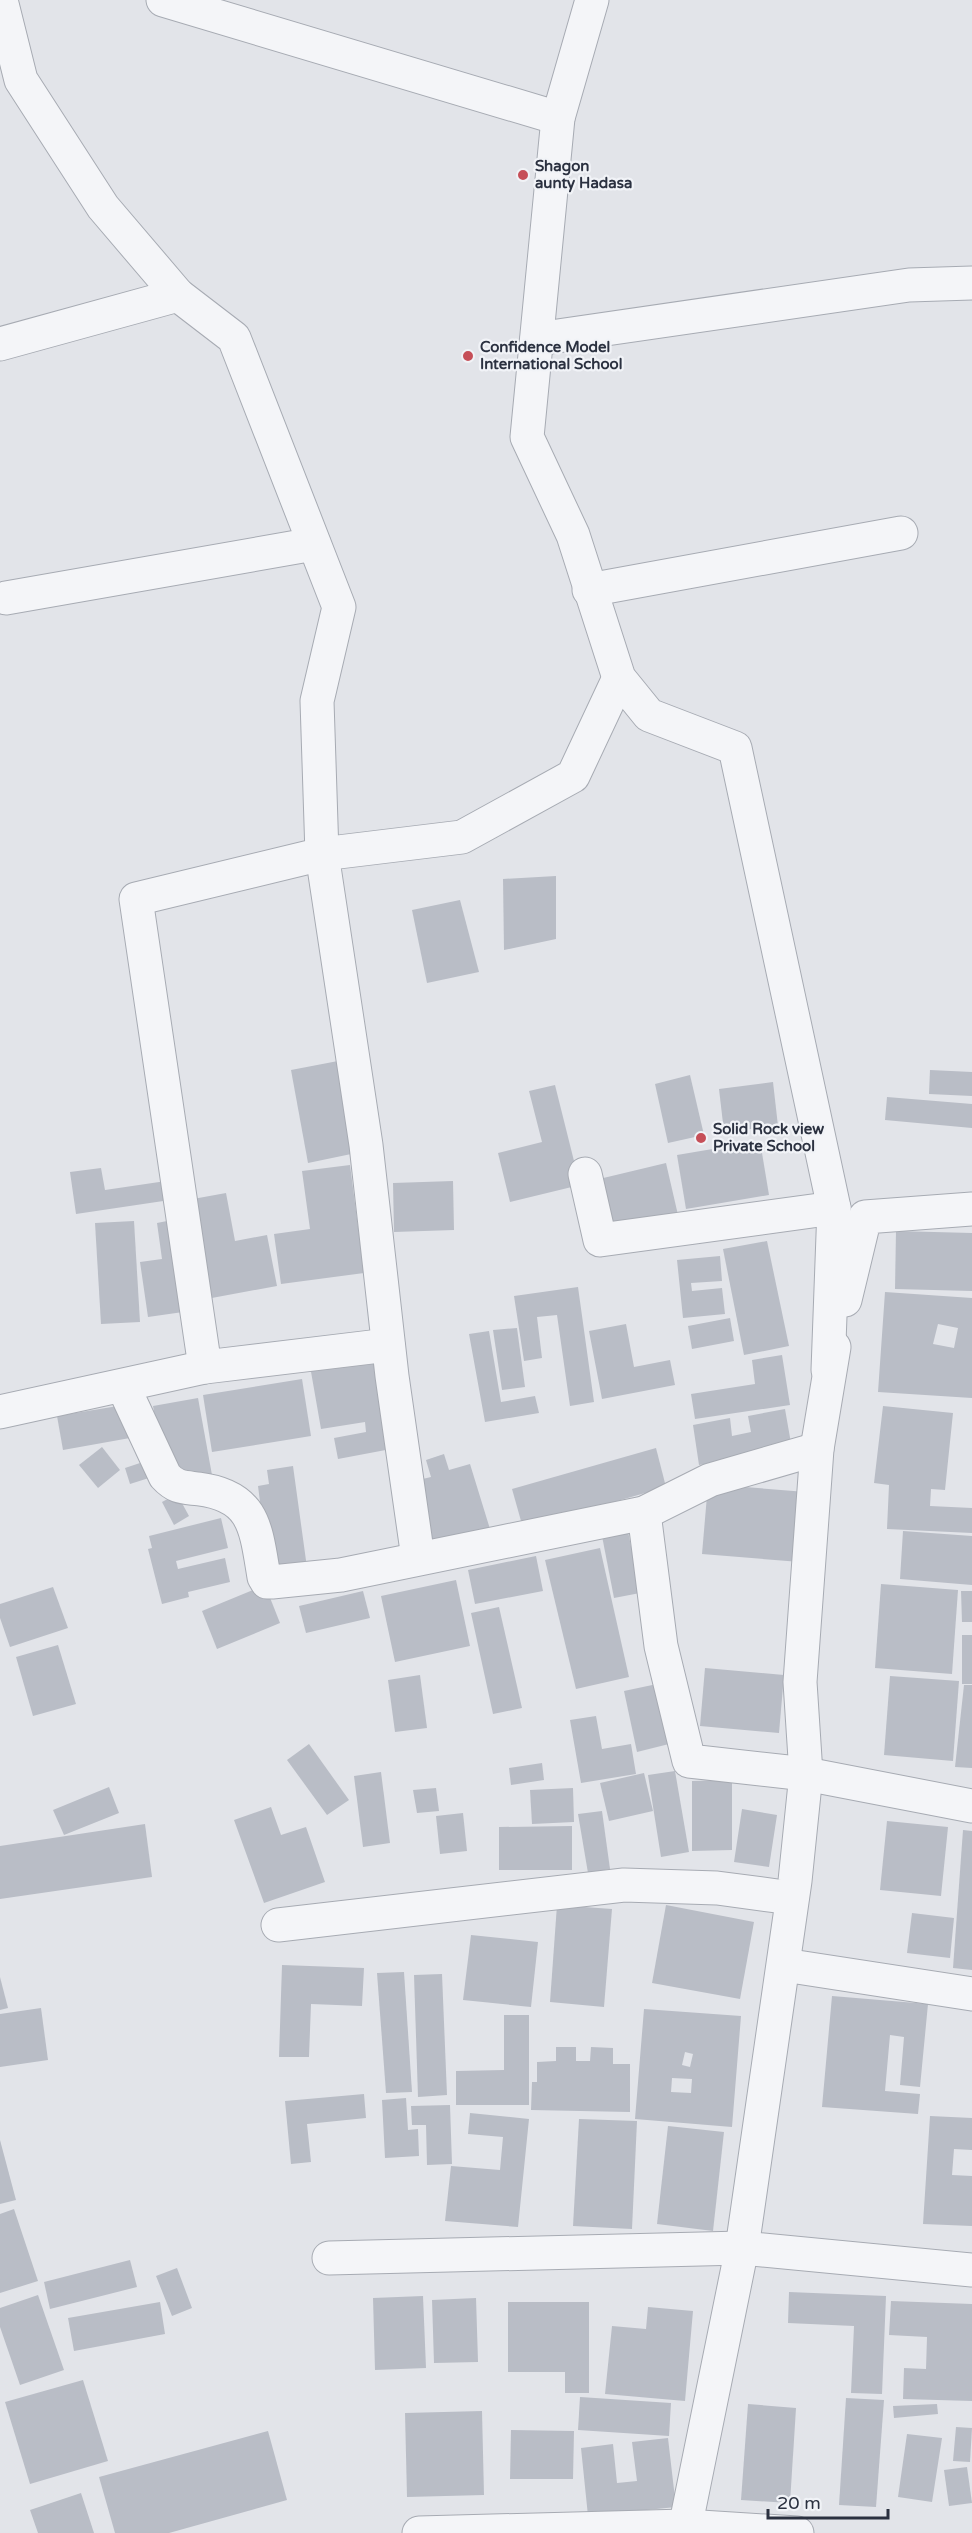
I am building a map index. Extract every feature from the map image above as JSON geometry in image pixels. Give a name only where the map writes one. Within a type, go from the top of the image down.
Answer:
[{"type":"street","points":[[1,0],[21,80],[103,207],[178,295],[234,338],[339,607],[316,701],[322,854],[366,1145],[388,1345],[418,1558]]},
{"type":"street","points":[[163,0],[558,118]]},
{"type":"street","points":[[592,0],[558,118],[527,436],[573,535],[589,590],[620,678],[649,715],[735,748],[834,1208],[828,1370]]},
{"type":"street","points":[[537,339],[909,285],[972,283]]},
{"type":"street","points":[[0,344],[178,295]]},
{"type":"street","points":[[589,590],[901,533]]},
{"type":"street","points":[[6,598],[314,544]]},
{"type":"street","points":[[205,1367],[136,899],[322,854],[462,837],[573,776],[620,678]]},
{"type":"street","points":[[585,1174],[600,1240],[834,1208]]},
{"type":"street","points":[[685,2530],[742,2248],[784,1965],[806,1774],[800,1682],[817,1449],[828,1370],[865,1216],[972,1209]]},
{"type":"street","points":[[0,1412],[205,1367],[388,1345]]},
{"type":"street","points":[[123,1386],[165,1476],[174,1486],[214,1491],[232,1498],[249,1517],[255,1526],[264,1577],[267,1582],[341,1575],[644,1513],[710,1480],[817,1449]]},
{"type":"street","points":[[644,1513],[661,1646],[689,1761],[806,1774],[972,1806]]},
{"type":"street","points":[[278,1925],[624,1885],[717,1888],[792,1898]]},
{"type":"street","points":[[784,1965],[972,1994]]},
{"type":"street","points":[[329,2258],[742,2248],[972,2270]]},
{"type":"street","points":[[418,2533],[685,2530],[796,2533]]},
{"type":"building","points":[[556,876],[556,939],[504,950],[503,879]]},
{"type":"building","points":[[460,900],[479,972],[427,983],[412,910]]},
{"type":"building","points":[[338,1061],[356,1153],[308,1163],[291,1070]]},
{"type":"building","points":[[930,1070],[972,1072],[972,1096],[929,1094]]},
{"type":"building","points":[[690,1075],[704,1135],[668,1143],[655,1084]]},
{"type":"building","points":[[773,1082],[778,1126],[724,1132],[719,1089]]},
{"type":"building","points":[[555,1085],[580,1185],[510,1202],[498,1153],[542,1142],[529,1091]]},
{"type":"building","points":[[887,1097],[972,1104],[972,1128],[885,1120]]},
{"type":"building","points":[[760,1141],[769,1195],[686,1209],[677,1155]]},
{"type":"building","points":[[666,1163],[678,1215],[607,1232],[595,1180]]},
{"type":"building","points":[[350,1165],[364,1273],[281,1284],[274,1234],[310,1229],[302,1171]]},
{"type":"building","points":[[101,1168],[105,1190],[166,1181],[170,1200],[76,1214],[70,1172]]},
{"type":"building","points":[[453,1181],[454,1230],[394,1232],[393,1183]]},
{"type":"building","points":[[226,1193],[235,1241],[267,1235],[277,1286],[201,1300],[182,1201]]},
{"type":"building","points":[[177,1219],[190,1311],[148,1317],[140,1262],[162,1259],[157,1223]]},
{"type":"building","points":[[134,1221],[140,1322],[101,1324],[95,1223]]},
{"type":"building","points":[[896,1231],[972,1233],[972,1291],[895,1289]]},
{"type":"building","points":[[767,1241],[789,1346],[744,1355],[723,1249]]},
{"type":"building","points":[[720,1256],[722,1281],[691,1283],[692,1291],[722,1288],[725,1314],[683,1318],[677,1260]]},
{"type":"building","points":[[578,1287],[594,1402],[570,1406],[557,1315],[537,1317],[542,1358],[524,1361],[514,1296]]},
{"type":"building","points":[[885,1292],[972,1298],[972,1398],[878,1392]],"holes":[[[938,1324],[958,1328],[954,1348],[933,1344]]]},
{"type":"building","points":[[730,1318],[734,1341],[692,1349],[688,1326]]},
{"type":"building","points":[[626,1324],[634,1367],[670,1360],[675,1385],[602,1399],[589,1331]]},
{"type":"building","points":[[517,1328],[525,1387],[502,1390],[493,1330]]},
{"type":"building","points":[[489,1331],[501,1402],[535,1396],[539,1413],[485,1422],[469,1334]]},
{"type":"building","points":[[374,1354],[391,1449],[338,1459],[334,1438],[366,1432],[365,1422],[321,1429],[310,1366]]},
{"type":"building","points":[[782,1355],[790,1405],[695,1419],[691,1394],[755,1384],[752,1360]]},
{"type":"building","points":[[302,1379],[311,1436],[212,1452],[203,1395]]},
{"type":"building","points":[[198,1398],[212,1475],[167,1483],[153,1406]]},
{"type":"building","points":[[124,1405],[130,1438],[63,1450],[57,1416]]},
{"type":"building","points":[[883,1406],[953,1413],[945,1490],[931,1489],[930,1506],[972,1508],[972,1533],[887,1529],[889,1485],[874,1483]]},
{"type":"building","points":[[785,1409],[792,1449],[699,1465],[693,1425],[730,1418],[732,1436],[751,1432],[748,1416]]},
{"type":"building","points":[[102,1447],[120,1470],[98,1488],[79,1465]]},
{"type":"building","points":[[656,1448],[666,1487],[523,1528],[512,1489]]},
{"type":"building","points":[[444,1454],[449,1470],[470,1464],[490,1529],[431,1547],[410,1482],[431,1477],[426,1460]]},
{"type":"building","points":[[146,1461],[152,1477],[130,1484],[125,1468]]},
{"type":"building","points":[[293,1466],[308,1575],[270,1580],[258,1486],[269,1484],[267,1470]]},
{"type":"building","points":[[708,1484],[806,1492],[800,1562],[702,1554]]},
{"type":"building","points":[[177,1494],[189,1516],[174,1525],[162,1502]]},
{"type":"building","points":[[221,1518],[228,1548],[176,1561],[178,1569],[225,1558],[230,1582],[188,1592],[189,1597],[162,1604],[148,1549],[152,1548],[149,1536]]},
{"type":"building","points":[[628,1531],[640,1593],[614,1598],[602,1536]]},
{"type":"building","points":[[903,1531],[972,1536],[972,1585],[900,1579]]},
{"type":"building","points":[[600,1548],[629,1677],[576,1689],[545,1560]]},
{"type":"building","points":[[536,1556],[543,1591],[475,1604],[468,1570]]},
{"type":"building","points":[[456,1580],[470,1646],[395,1662],[381,1596]]},
{"type":"building","points":[[881,1584],[958,1590],[952,1674],[875,1668]]},
{"type":"building","points":[[265,1585],[280,1623],[217,1649],[202,1611]]},
{"type":"building","points":[[53,1587],[68,1628],[10,1647],[0,1618],[0,1604]]},
{"type":"building","points":[[363,1591],[370,1618],[306,1633],[299,1606]]},
{"type":"building","points":[[961,1591],[972,1591],[972,1622],[962,1622]]},
{"type":"building","points":[[499,1607],[522,1708],[493,1714],[471,1613]]},
{"type":"building","points":[[962,1635],[972,1635],[972,1684],[962,1684]]},
{"type":"building","points":[[58,1645],[76,1704],[33,1716],[16,1657]]},
{"type":"building","points":[[705,1668],[784,1675],[779,1733],[700,1726]]},
{"type":"building","points":[[420,1675],[427,1728],[395,1732],[388,1680]]},
{"type":"building","points":[[890,1676],[959,1681],[953,1761],[884,1755]]},
{"type":"building","points":[[657,1684],[669,1744],[637,1752],[624,1691]]},
{"type":"building","points":[[964,1685],[972,1685],[972,1768],[955,1767]]},
{"type":"building","points":[[596,1716],[602,1749],[631,1744],[636,1774],[581,1783],[570,1720]]},
{"type":"building","points":[[309,1744],[349,1800],[327,1815],[287,1760]]},
{"type":"building","points":[[542,1763],[544,1780],[511,1785],[509,1768]]},
{"type":"building","points":[[675,1771],[689,1852],[661,1857],[648,1775]]},
{"type":"building","points":[[381,1772],[390,1843],[363,1847],[354,1776]]},
{"type":"building","points":[[644,1773],[653,1811],[609,1821],[600,1783]]},
{"type":"building","points":[[732,1780],[732,1850],[692,1851],[692,1781]]},
{"type":"building","points":[[109,1787],[119,1813],[64,1835],[53,1810]]},
{"type":"building","points":[[436,1788],[439,1811],[417,1813],[413,1790]]},
{"type":"building","points":[[573,1788],[574,1822],[532,1824],[530,1790]]},
{"type":"building","points":[[271,1807],[281,1835],[306,1827],[325,1882],[264,1903],[234,1820]]},
{"type":"building","points":[[742,1809],[777,1815],[769,1867],[734,1862]]},
{"type":"building","points":[[602,1811],[610,1869],[588,1873],[578,1814]]},
{"type":"building","points":[[463,1813],[467,1851],[440,1854],[436,1816]]},
{"type":"building","points":[[887,1821],[948,1827],[941,1896],[880,1890]]},
{"type":"building","points":[[145,1824],[152,1877],[0,1899],[0,1846]]},
{"type":"building","points":[[572,1826],[572,1870],[499,1870],[499,1827]]},
{"type":"building","points":[[963,1830],[972,1831],[972,1970],[953,1968]]},
{"type":"building","points":[[557,1905],[612,1909],[604,2007],[550,2002]]},
{"type":"building","points":[[666,1905],[754,1922],[740,1999],[652,1983]]},
{"type":"building","points":[[912,1913],[954,1918],[950,1958],[907,1953]]},
{"type":"building","points":[[471,1935],[538,1942],[531,2007],[463,2000]]},
{"type":"building","points":[[282,1965],[364,1968],[362,2006],[311,2004],[309,2057],[279,2057]]},
{"type":"building","points":[[404,1972],[412,2092],[386,2093],[377,1973]]},
{"type":"building","points":[[442,1974],[447,2095],[418,2097],[414,1975]]},
{"type":"building","points":[[0,1977],[8,2008],[0,2010]]},
{"type":"building","points":[[832,1996],[928,2004],[920,2087],[900,2085],[904,2037],[890,2035],[885,2091],[920,2094],[918,2114],[822,2107]]},
{"type":"building","points":[[41,2008],[48,2060],[0,2067],[0,2014]]},
{"type":"building","points":[[644,2009],[741,2016],[732,2127],[635,2119]],"holes":[[[685,2052],[693,2054],[690,2067],[682,2065]],[[672,2078],[692,2079],[691,2093],[671,2092]]]},
{"type":"building","points":[[504,2015],[529,2015],[529,2105],[456,2105],[456,2071],[504,2070]]},
{"type":"building","points":[[556,2047],[576,2047],[576,2061],[590,2061],[591,2047],[613,2048],[613,2064],[630,2064],[630,2112],[531,2110],[532,2082],[537,2082],[537,2062],[556,2061]]},
{"type":"building","points":[[364,2094],[366,2118],[307,2124],[311,2162],[291,2164],[285,2101]]},
{"type":"building","points":[[406,2098],[408,2130],[418,2129],[419,2156],[385,2158],[382,2100]]},
{"type":"building","points":[[450,2105],[452,2164],[427,2165],[426,2125],[412,2125],[411,2106]]},
{"type":"building","points":[[470,2113],[529,2119],[518,2227],[445,2221],[451,2166],[500,2170],[503,2137],[468,2134]]},
{"type":"building","points":[[930,2116],[972,2118],[972,2150],[954,2149],[952,2175],[972,2176],[972,2226],[923,2224]]},
{"type":"building","points":[[579,2119],[637,2121],[632,2229],[573,2226]]},
{"type":"building","points":[[668,2126],[724,2132],[713,2231],[657,2224]]},
{"type":"building","points":[[0,2140],[16,2200],[0,2204]]},
{"type":"building","points":[[14,2209],[38,2281],[0,2293],[0,2214]]},
{"type":"building","points":[[130,2260],[137,2287],[50,2309],[44,2282]]},
{"type":"building","points":[[177,2268],[192,2308],[172,2316],[156,2276]]},
{"type":"building","points":[[789,2292],[886,2296],[882,2394],[851,2393],[854,2326],[788,2323]]},
{"type":"building","points":[[38,2295],[64,2370],[20,2385],[0,2327],[0,2308]]},
{"type":"building","points":[[423,2296],[426,2368],[375,2370],[373,2298]]},
{"type":"building","points":[[476,2298],[478,2362],[434,2363],[432,2300]]},
{"type":"building","points":[[891,2301],[972,2304],[972,2401],[903,2399],[904,2368],[926,2369],[927,2337],[889,2335]]},
{"type":"building","points":[[160,2302],[165,2334],[74,2351],[68,2318]]},
{"type":"building","points":[[508,2302],[589,2302],[589,2393],[565,2393],[565,2372],[508,2372]]},
{"type":"building","points":[[648,2307],[693,2311],[685,2401],[605,2394],[612,2326],[646,2329]]},
{"type":"building","points":[[83,2380],[108,2461],[30,2484],[5,2402]]},
{"type":"building","points":[[580,2397],[671,2403],[669,2436],[578,2430]]},
{"type":"building","points":[[846,2398],[884,2400],[876,2507],[839,2505]]},
{"type":"building","points":[[748,2404],[796,2408],[790,2503],[741,2500]]},
{"type":"building","points":[[937,2404],[938,2414],[894,2418],[893,2406]]},
{"type":"building","points":[[482,2411],[484,2495],[407,2497],[405,2413]]},
{"type":"building","points":[[956,2427],[972,2428],[970,2462],[953,2461]]},
{"type":"building","points":[[511,2430],[574,2431],[573,2479],[510,2479]]},
{"type":"building","points":[[268,2431],[287,2500],[169,2533],[115,2533],[99,2477]]},
{"type":"building","points":[[907,2434],[942,2438],[932,2502],[898,2497]]},
{"type":"building","points":[[668,2438],[676,2507],[588,2516],[581,2448],[613,2444],[617,2483],[637,2481],[632,2442]]},
{"type":"building","points":[[967,2467],[972,2503],[949,2506],[944,2470]]},
{"type":"building","points":[[81,2493],[94,2533],[38,2533],[30,2510]]},
{"type":"place","name":"Shagon aunty Hadasa","points":[[523,175]]},
{"type":"place","name":"Confidence Model International School","points":[[468,356]]},
{"type":"place","name":"Solid Rock view Private School","points":[[701,1138]]}]
